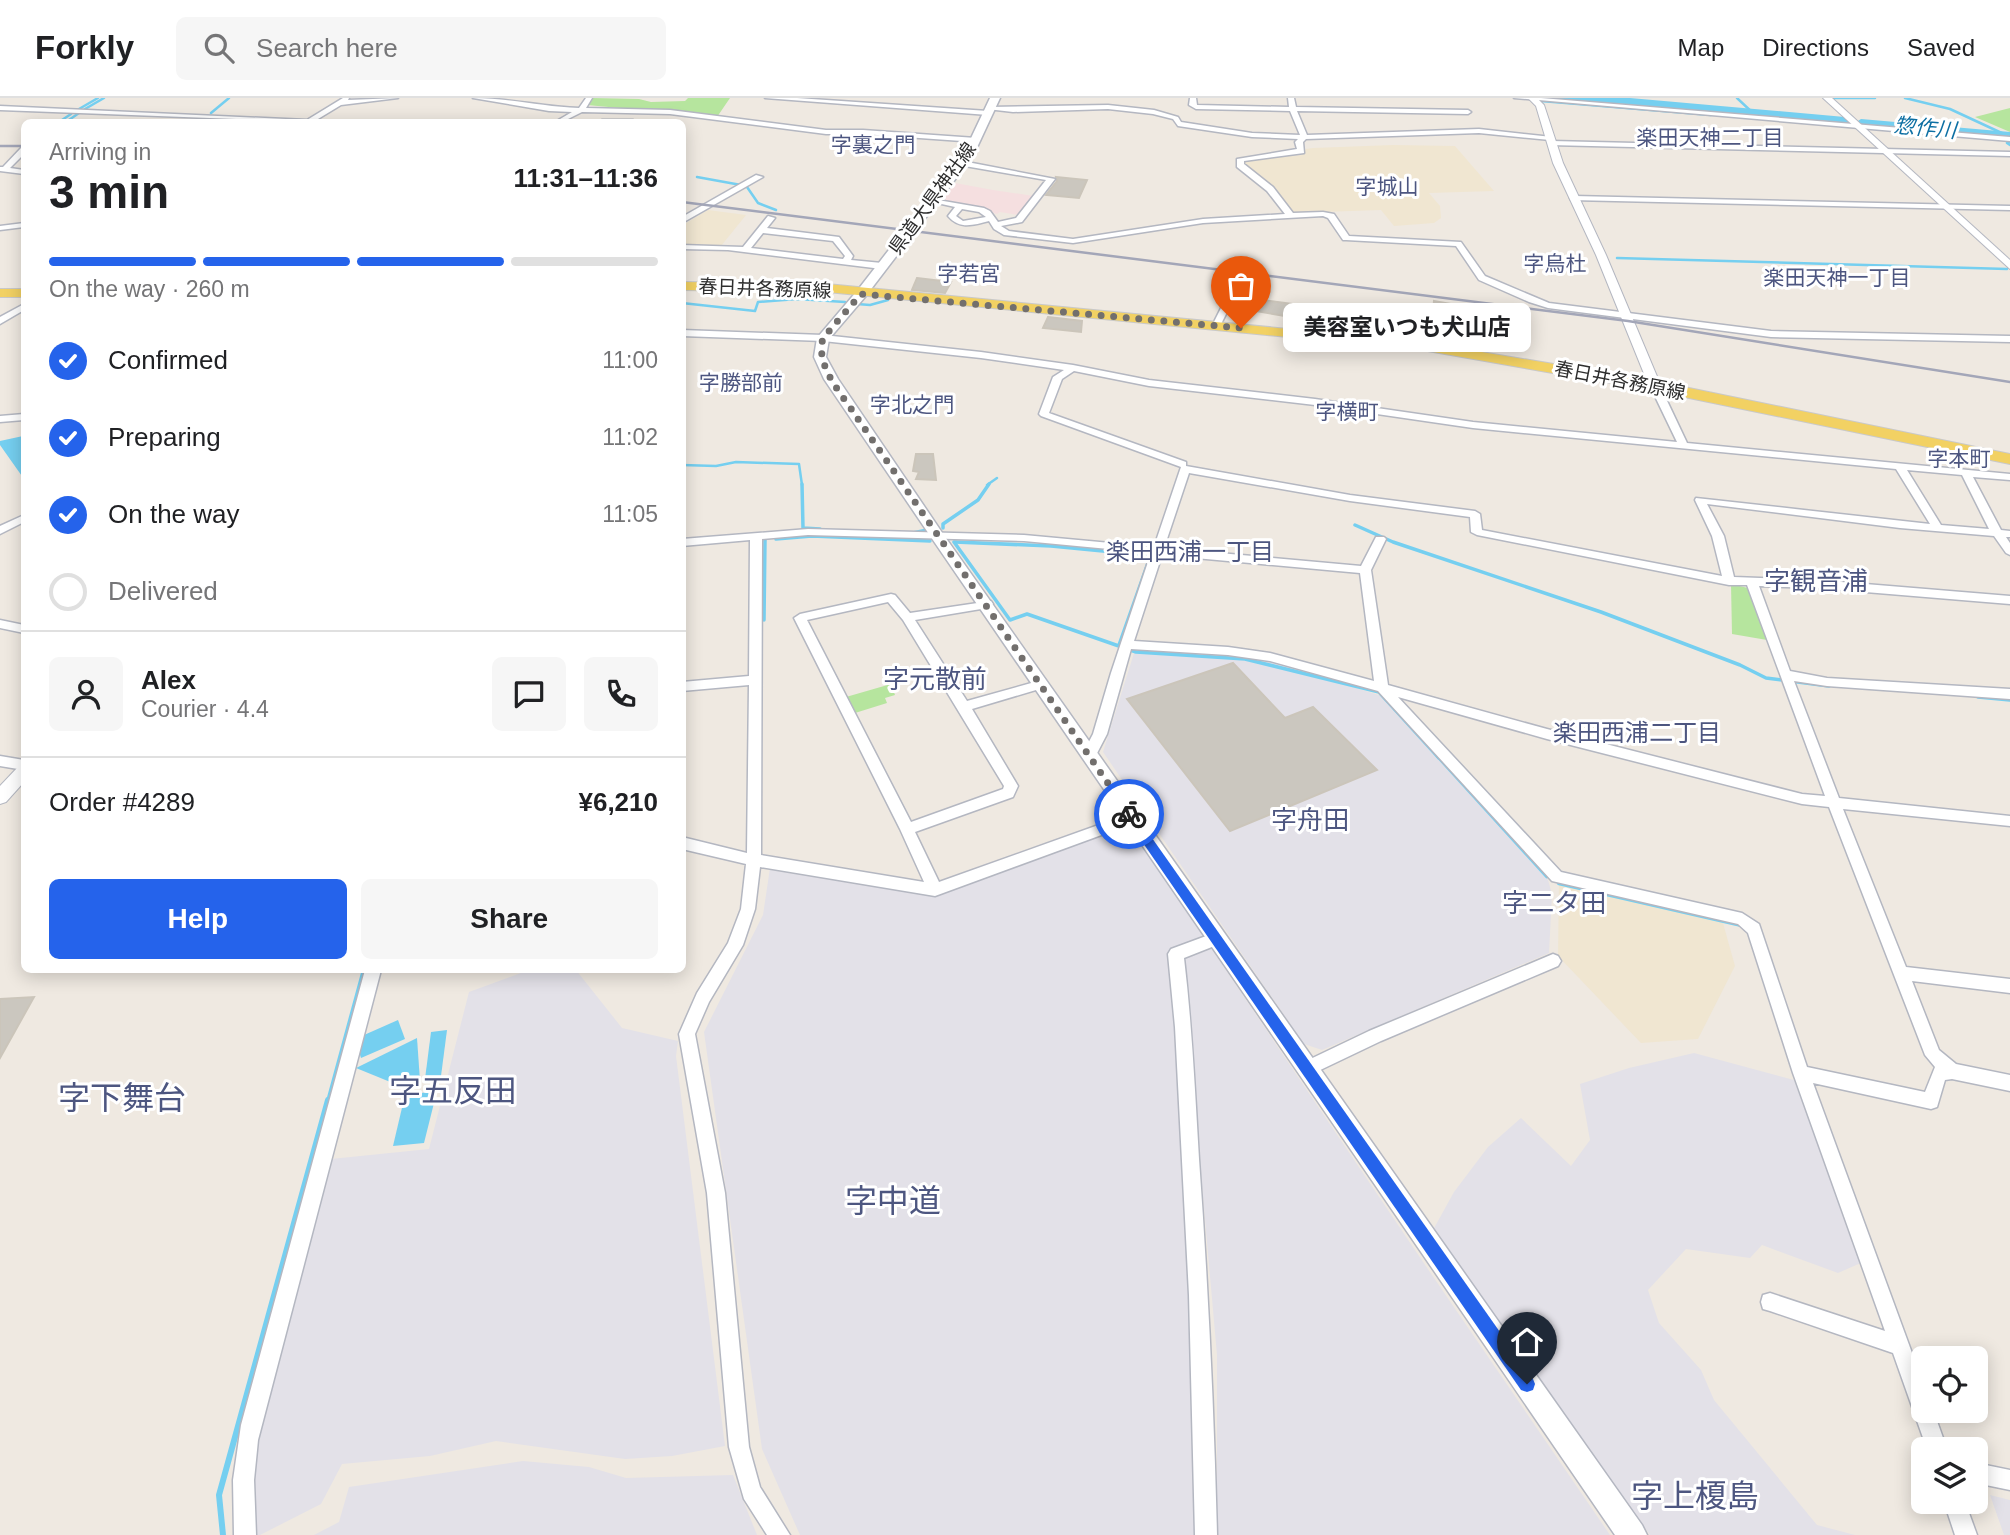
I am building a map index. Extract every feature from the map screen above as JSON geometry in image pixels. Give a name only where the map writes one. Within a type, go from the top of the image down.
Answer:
[{"type":"main road","name":"県道大県神社線","points":[[823,338],[861,294],[962,163],[991,107]]},
{"type":"main road","name":"春日井各務原線","points":[[686,286],[827,288],[861,294],[1422,346],[1655,386],[2010,459]]},
{"type":"main road","points":[[0,293],[21,293]]},
{"type":"main road","points":[[823,338],[820,356],[831,379],[1132,818],[1632,1535]]},
{"type":"street","points":[[313,119],[348,98]]},
{"type":"street","points":[[340,103],[395,98]]},
{"type":"street","points":[[476,98],[491,98],[545,108],[677,113],[826,132],[863,131],[976,140]]},
{"type":"street","points":[[564,119],[582,109],[589,98]]},
{"type":"street","points":[[768,98],[1032,111],[1084,105],[1149,109],[1175,118],[1178,124],[1252,135],[1304,137],[1472,118]]},
{"type":"street","points":[[1193,98],[1192,105],[1196,107],[1424,111],[1472,118],[1551,141],[2010,154]]},
{"type":"street","points":[[1291,98],[1304,137]]},
{"type":"street","points":[[1331,98],[1334,109]]},
{"type":"street","points":[[1376,98],[1379,110]]},
{"type":"street","points":[[1420,98],[1424,111]]},
{"type":"street","points":[[1517,98],[1853,122],[2010,139]]},
{"type":"street","points":[[1827,98],[2010,266]]},
{"type":"street","points":[[1533,99],[1539,105],[1574,198],[1655,386],[1685,446]]},
{"type":"street","points":[[0,108],[264,119]]},
{"type":"street","points":[[670,119],[677,113]]},
{"type":"street","points":[[1290,215],[1270,189],[1240,165],[1241,159],[1298,153],[1304,137]]},
{"type":"street","points":[[1999,138],[2010,148]]},
{"type":"street","points":[[2,169],[21,153]]},
{"type":"street","points":[[960,206],[952,215],[957,222],[1019,220],[1051,179],[962,163]]},
{"type":"street","points":[[2,169],[21,172]]},
{"type":"street","points":[[686,219],[759,177]]},
{"type":"street","points":[[1574,198],[2010,208]]},
{"type":"street","points":[[932,201],[981,210],[1007,233],[1080,242],[1167,226],[1290,215],[1331,216],[1346,238],[1406,243],[1458,243],[1479,275],[1487,281],[1540,303],[1771,334],[2010,339]]},
{"type":"street","points":[[745,250],[771,218]]},
{"type":"street","points":[[0,228],[21,225]]},
{"type":"street","points":[[761,230],[836,239],[849,256],[846,261]]},
{"type":"street","points":[[686,247],[745,250],[882,266]]},
{"type":"street","points":[[0,321],[21,309]]},
{"type":"street","points":[[1216,326],[1224,310]]},
{"type":"street","points":[[686,332],[823,338],[1073,368],[1149,383],[1315,402],[1473,425],[2010,477]]},
{"type":"street","points":[[1073,368],[1058,377],[1044,414],[1182,464]]},
{"type":"street","points":[[0,419],[21,416]]},
{"type":"street","points":[[1899,465],[1937,527]]},
{"type":"street","points":[[1089,755],[1100,734],[1185,469],[1350,498],[1475,514],[1477,532],[1729,581],[1817,584],[2010,600]]},
{"type":"street","points":[[1965,472],[1997,533],[2010,551]]},
{"type":"street","points":[[1729,581],[1718,536],[1700,500],[1770,511],[2010,534]]},
{"type":"street","points":[[0,531],[21,520]]},
{"type":"street","points":[[686,543],[808,532],[1024,538],[1365,570]]},
{"type":"street","points":[[757,537],[753,680],[754,860],[748,909],[735,945],[702,998],[687,1034],[716,1193],[739,1447],[751,1492],[779,1535]]},
{"type":"street","points":[[1380,540],[1365,570],[1382,688],[1557,877],[1750,923],[1754,929],[1801,1073],[1911,1377]]},
{"type":"street","points":[[1752,583],[1833,801],[1933,1055],[1952,1071]]},
{"type":"street","points":[[907,829],[1008,793],[1011,786],[907,617],[888,596],[800,618],[935,890]]},
{"type":"street","points":[[907,617],[987,604]]},
{"type":"street","points":[[0,624],[21,628]]},
{"type":"street","points":[[1127,648],[1228,651],[1270,657],[1802,799],[2010,821]]},
{"type":"street","points":[[1786,676],[1827,682],[2010,694]]},
{"type":"street","points":[[686,687],[753,680]]},
{"type":"street","points":[[964,707],[1042,684]]},
{"type":"street","points":[[0,761],[21,764]]},
{"type":"street","points":[[0,797],[21,775]]},
{"type":"street","points":[[686,843],[754,860],[935,890],[1132,818]]},
{"type":"street","points":[[1206,1535],[1199,1287],[1183,1014],[1176,954],[1217,938]]},
{"type":"street","points":[[1308,1068],[1375,1036],[1553,961]]},
{"type":"street","points":[[245,1535],[240,1494],[242,1465],[251,1425],[372,973]]},
{"type":"street","points":[[1902,973],[2010,986]]},
{"type":"street","points":[[1801,1073],[1931,1101],[1939,1073],[1952,1071],[2010,1083]]},
{"type":"street","points":[[1770,1302],[1900,1346]]},
{"type":"street","points":[[1988,1475],[2010,1480]]},
{"type":"street","points":[[1959,1514],[1966,1535]]},
{"type":"shaded area","points":[[1455,146],[1494,191],[1429,193],[1440,206],[1441,218],[1434,223],[1394,226],[1381,210],[1293,213],[1268,183],[1244,166],[1244,160],[1301,155],[1306,149],[1313,148]]},
{"type":"shaded area","points":[[955,183],[1034,196],[1018,215],[1000,212],[997,214],[941,201]]},
{"type":"shaded area","points":[[708,210],[746,215],[721,246],[686,245],[686,223]]},
{"type":"shaded area","points":[[1135,650],[1276,663],[1388,698],[1548,880],[1552,894],[1549,953],[1322,1050],[1304,1044],[1103,752]]},
{"type":"shaded area","points":[[1127,823],[1205,938],[1173,952],[1198,1366],[1195,1535],[800,1535],[762,1449],[704,1032],[763,915],[770,868],[777,865],[932,896]]},
{"type":"shaded area","points":[[1559,883],[1723,923],[1735,966],[1698,1039],[1641,1043],[1558,956]]},
{"type":"shaded area","points":[[1211,948],[1610,1535],[1217,1535],[1217,1355],[1182,960]]},
{"type":"shaded area","points":[[521,973],[578,973],[622,1028],[678,1041],[676,1056],[725,1446],[672,1456],[625,1459],[496,1441],[430,1456],[342,1464],[321,1504],[260,1535],[255,1535],[255,1452],[331,1159],[429,1149],[469,992]]},
{"type":"shaded area","points":[[1694,1053],[1794,1080],[1863,1262],[1838,1273],[1762,1245],[1750,1258],[1686,1249],[1648,1290],[1659,1323],[1701,1370],[1714,1400],[1817,1525],[1855,1535],[1650,1535],[1433,1230],[1454,1192],[1488,1147],[1521,1118],[1571,1166],[1590,1140],[1580,1084],[1629,1068]]},
{"type":"shaded area","points":[[523,1461],[589,1467],[626,1478],[733,1475],[757,1535],[314,1535],[339,1522],[349,1487]]},
{"type":"shaded area","points":[[1990,1495],[2010,1500],[2010,1535],[2004,1535]]},
{"type":"green space","points":[[592,98],[639,99],[651,102],[685,101],[688,98],[730,98],[717,117],[587,105]]},
{"type":"green space","points":[[2010,108],[2010,132],[1975,117]]},
{"type":"green space","points":[[1731,584],[1748,588],[1767,640],[1732,634]]},
{"type":"green space","points":[[891,684],[895,695],[885,698],[887,703],[855,713],[846,697]]},
{"type":"water","points":[[21,436],[21,475],[0,445],[0,441]]},
{"type":"water","points":[[398,1020],[405,1039],[361,1058],[355,1039]]},
{"type":"water","points":[[447,1030],[441,1076],[425,1079],[431,1032]]},
{"type":"water","points":[[417,1038],[420,1081],[405,1088],[356,1068]]},
{"type":"water","points":[[437,1091],[424,1143],[393,1146],[405,1095]]},
{"type":"building","points":[[1056,177],[1087,180],[1079,198],[1046,195],[1057,181]]},
{"type":"building","points":[[917,278],[951,282],[945,293],[912,290]]},
{"type":"building","points":[[1254,299],[1301,305],[1297,318],[1250,310]]},
{"type":"building","points":[[1434,301],[1457,305],[1454,338],[1431,335]]},
{"type":"building","points":[[1048,317],[1082,321],[1081,332],[1043,328]]},
{"type":"building","points":[[1367,320],[1406,324],[1406,338],[1388,336],[1389,333],[1366,326]]},
{"type":"building","points":[[916,454],[933,454],[936,480],[916,479],[919,472],[913,471]]},
{"type":"building","points":[[1233,663],[1285,718],[1313,707],[1377,770],[1230,831],[1127,699]]},
{"type":"building","points":[[34,997],[0,1058],[0,999]]},
{"type":"waterway","points":[[79,109],[98,98]]},
{"type":"waterway","points":[[85,109],[104,98]]},
{"type":"waterway","points":[[211,113],[229,98]]},
{"type":"waterway","points":[[1554,98],[1634,104]]},
{"type":"waterway","name":"惣作川","points":[[1618,98],[1634,104]]},
{"type":"waterway","points":[[1737,98],[1754,114]]},
{"type":"waterway","points":[[1833,98],[1875,98]]},
{"type":"waterway","points":[[1905,98],[1950,109],[2006,135]]},
{"type":"waterway","points":[[1541,101],[1711,115]]},
{"type":"waterway","name":"惣作川","points":[[1634,104],[1845,121]]},
{"type":"waterway","points":[[70,119],[79,113]]},
{"type":"waterway","points":[[64,119],[71,114]]},
{"type":"waterway","name":"惣作川","points":[[1861,123],[2010,136]]},
{"type":"waterway","points":[[2010,142],[2007,143],[2010,145]]},
{"type":"waterway","points":[[697,177],[741,185]]},
{"type":"waterway","points":[[747,187],[758,203],[776,210]]},
{"type":"waterway","points":[[1617,258],[2007,269]]},
{"type":"waterway","points":[[686,303],[755,311],[758,302],[797,299],[845,302]]},
{"type":"waterway","points":[[857,304],[870,305],[888,300]]},
{"type":"waterway","points":[[686,465],[716,466],[736,462],[799,464],[802,485]]},
{"type":"waterway","points":[[987,485],[997,478]]},
{"type":"waterway","points":[[802,484],[803,528],[820,529]]},
{"type":"waterway","points":[[943,528],[943,524],[978,500],[989,484]]},
{"type":"waterway","points":[[1355,525],[1393,542],[1601,612],[1740,665],[1766,678],[1829,686]]},
{"type":"waterway","points":[[913,533],[927,530]]},
{"type":"waterway","points":[[776,539],[812,536],[930,541]]},
{"type":"waterway","points":[[764,620],[765,540]]},
{"type":"waterway","points":[[954,542],[1010,620],[1027,614],[1136,652],[1245,659],[1379,692],[1439,758]]},
{"type":"waterway","points":[[955,542],[1051,546],[1144,555],[1149,560],[1119,645]]},
{"type":"waterway","points":[[1978,697],[2010,700]]},
{"type":"waterway","points":[[1438,756],[1547,876]]},
{"type":"waterway","points":[[1559,883],[1742,925]]},
{"type":"waterway","points":[[328,1102],[363,973]]},
{"type":"waterway","points":[[223,1535],[219,1495],[328,1100]]},
{"type":"railway","points":[[0,146],[21,146]]},
{"type":"railway","points":[[686,203],[1628,321],[2010,382]]},
{"type":"way so far","points":[[1129,814],[831,379],[820,356],[820,347],[823,338],[861,294],[1241,328]]},
{"type":"place","name":"美容室いつも犬山店","points":[[1241,328]]},
{"type":"district","name":"楽田天神二丁目","points":[[1710,138]]},
{"type":"district","name":"字裏之門","points":[[873,145]]},
{"type":"district","name":"字城山","points":[[1387,187]]},
{"type":"district","name":"字烏杜","points":[[1555,264]]},
{"type":"district","name":"字若宮","points":[[969,274]]},
{"type":"district","name":"楽田天神一丁目","points":[[1837,278]]},
{"type":"district","name":"字勝部前","points":[[741,383]]},
{"type":"district","name":"字北之門","points":[[912,405]]},
{"type":"district","name":"字横町","points":[[1347,412]]},
{"type":"district","name":"字本町","points":[[1959,459]]},
{"type":"district","name":"楽田西浦一丁目","points":[[1190,552]]},
{"type":"district","name":"字観音浦","points":[[1816,581]]},
{"type":"district","name":"字元散前","points":[[935,679]]},
{"type":"district","name":"楽田西浦二丁目","points":[[1637,733]]},
{"type":"district","name":"字舟田","points":[[1310,820]]},
{"type":"district","name":"字二タ田","points":[[1554,903]]},
{"type":"district","name":"字五反田","points":[[453,1091]]},
{"type":"district","name":"字下舞台","points":[[122,1098]]},
{"type":"district","name":"字中道","points":[[893,1201]]},
{"type":"district","name":"字上榎島","points":[[1695,1496]]},
{"type":"route","points":[[1129,814],[1527,1384]]}]
